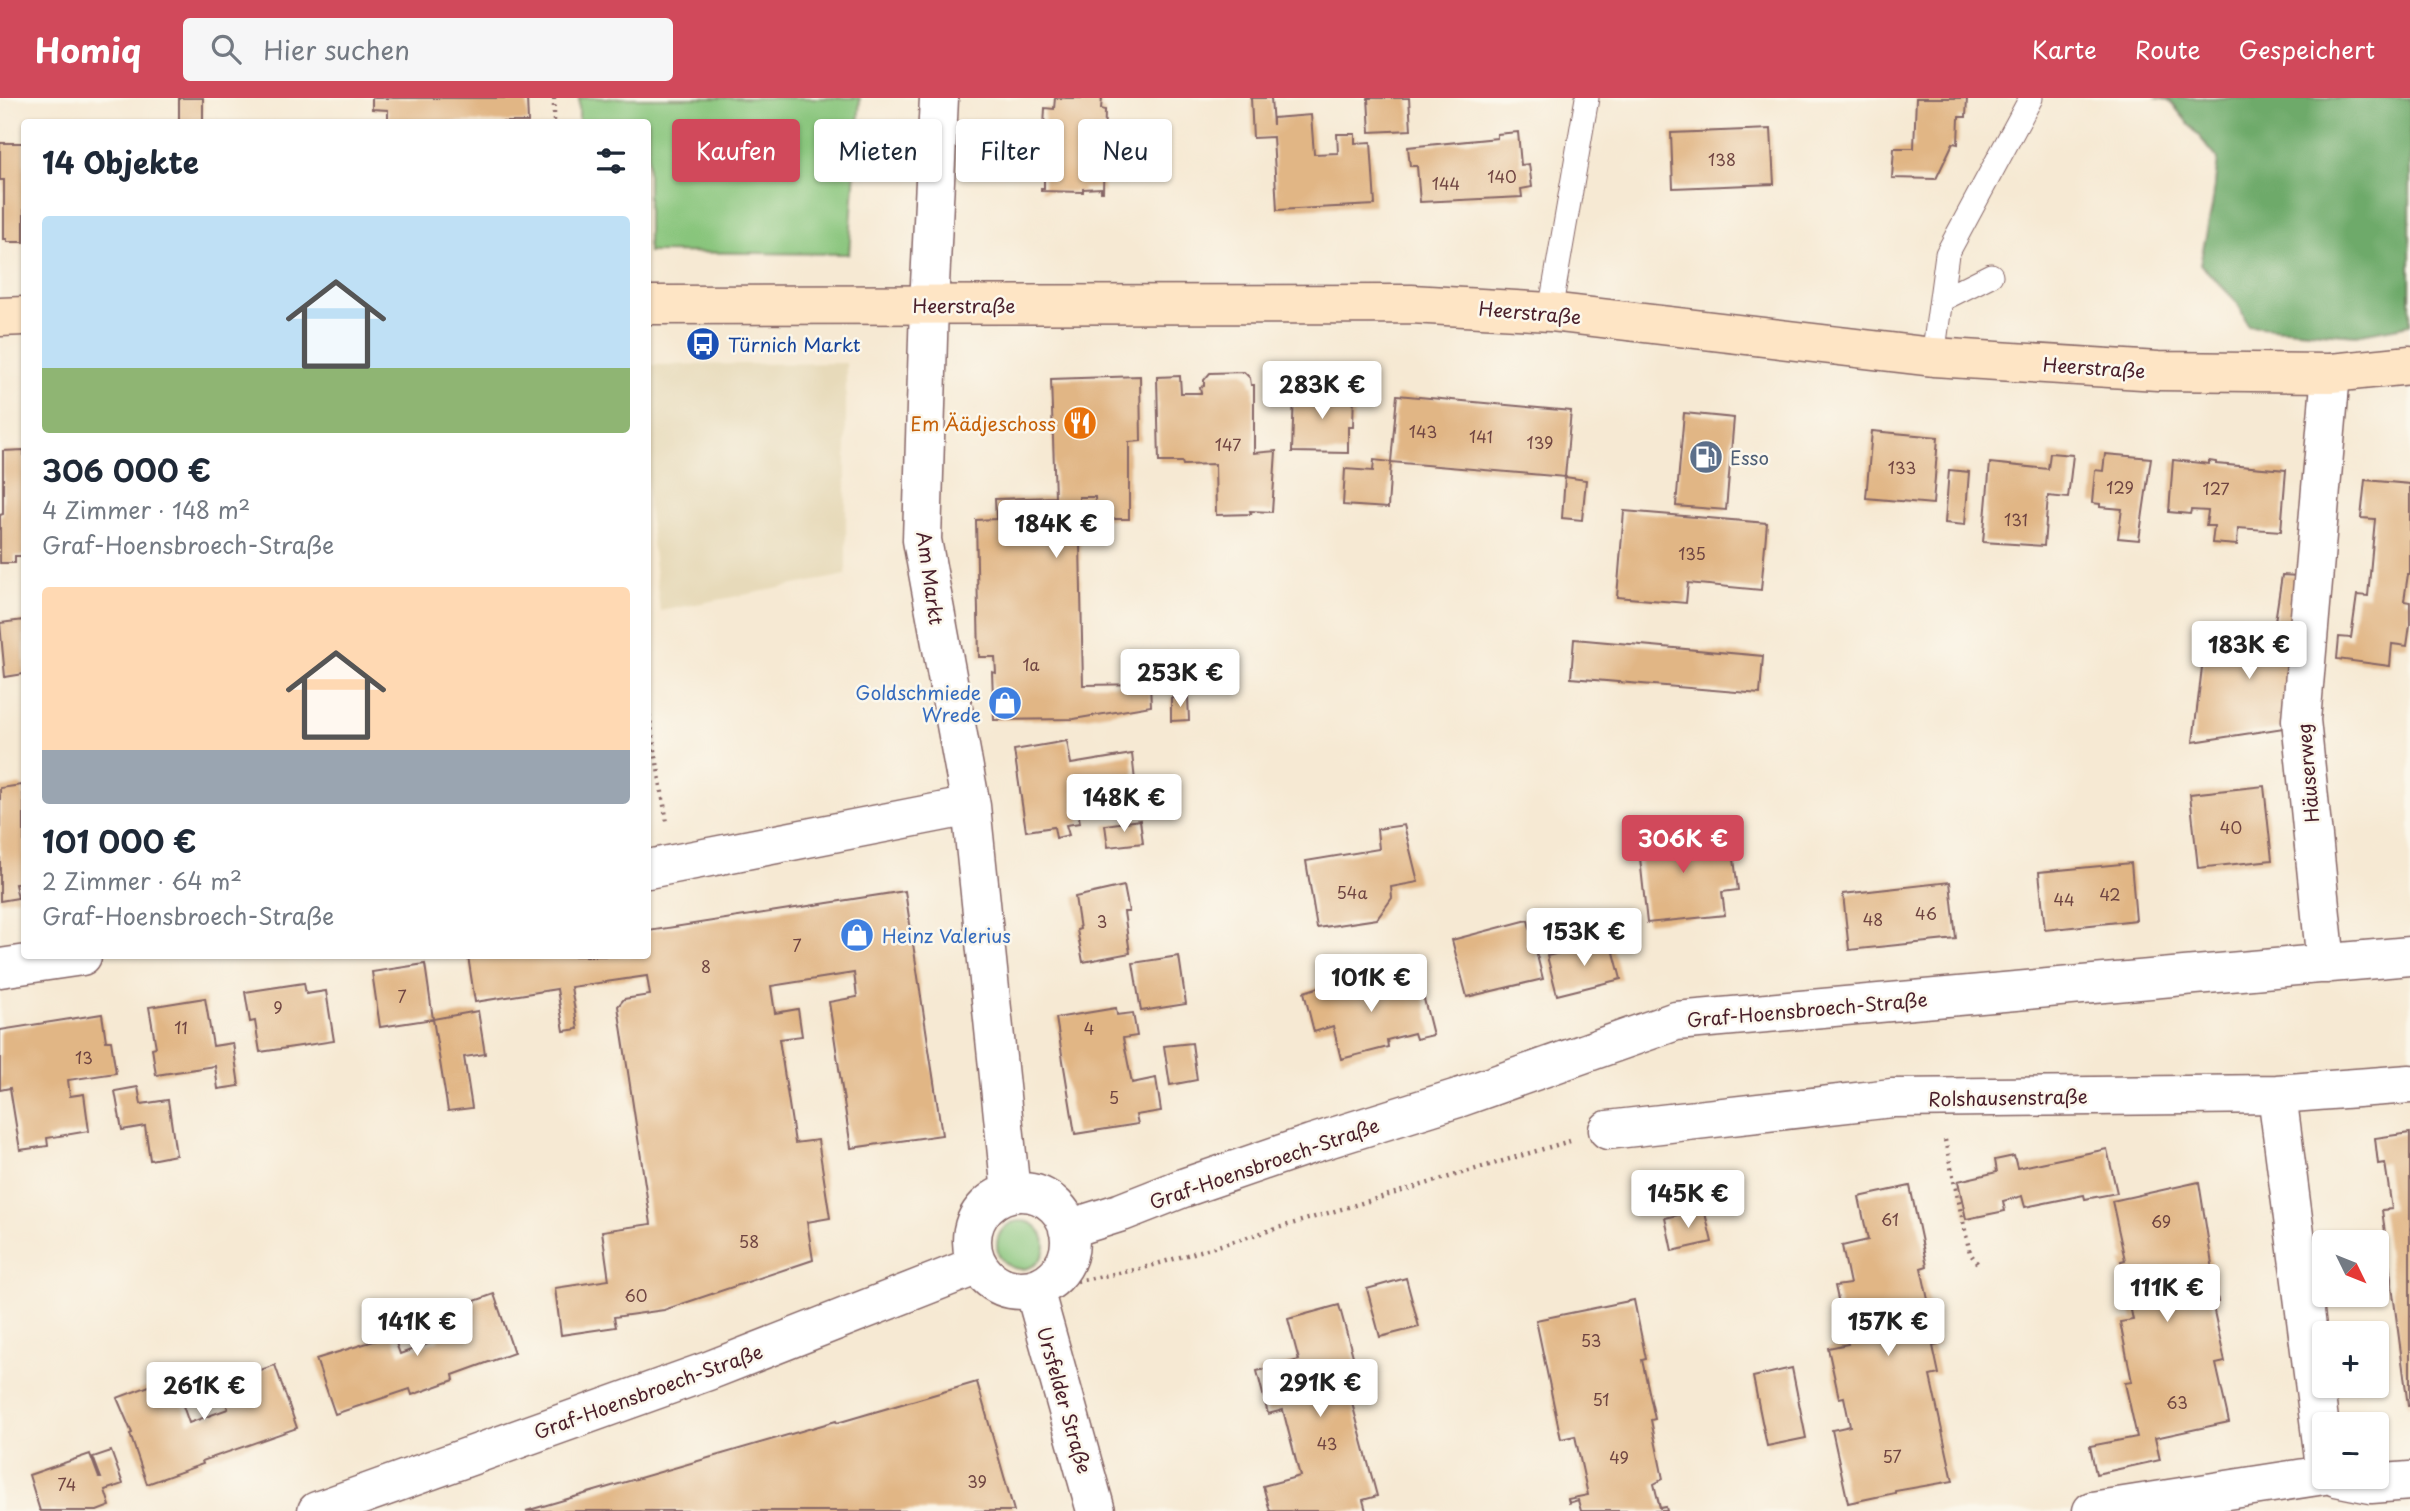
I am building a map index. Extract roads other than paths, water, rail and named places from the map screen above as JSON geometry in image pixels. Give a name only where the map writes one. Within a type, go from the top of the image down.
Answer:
[{"type":"main road","name":"Heerstraße","points":[[651,305],[1411,303],[1550,312],[1933,357],[2158,371],[2331,373],[2410,365]]},
{"type":"main road","points":[[0,317],[21,316]]},
{"type":"street","name":"Am Markt","points":[[939,98],[922,540],[971,806],[1010,1194]]},
{"type":"street","name":"Häuserweg","points":[[2326,964],[2301,720],[2331,373]]},
{"type":"street","points":[[661,867],[971,806]]},
{"type":"street","name":"Graf-Hoensbroech-Straße","points":[[1068,1229],[1311,1144],[1461,1097],[1676,1021],[2410,956]]},
{"type":"street","points":[[0,968],[62,959]]},
{"type":"street","name":"Rolshausenstraße","points":[[1608,1130],[1892,1098],[2277,1094],[2410,1084]]},
{"type":"street","points":[[2277,1094],[2318,1412]]},
{"type":"street","points":[[1010,1194],[1040,1196],[1053,1204],[1063,1215],[1068,1229],[1070,1244],[1067,1259],[1048,1283],[1034,1289],[1007,1289],[996,1284],[978,1265],[972,1248],[973,1229],[981,1213],[994,1200],[1010,1194]]},
{"type":"street","name":"Graf-Hoensbroech-Straße","points":[[317,1511],[708,1371],[978,1265]]},
{"type":"street","name":"Ursfelder Straße","points":[[1034,1289],[1097,1511]]},
{"type":"street","points":[[2092,1511],[2312,1477]]},
{"type":"street","points":[[2389,1483],[2410,1481]]},
{"type":"lane","points":[[1550,312],[1587,98]]},
{"type":"lane","points":[[1933,357],[1948,254],[2031,98]]},
{"type":"lane","points":[[1941,300],[1991,275]]},
{"type":"place","name":"Türnich Markt","points":[[703,344]]},
{"type":"place","name":"Em Äädjeschoss","points":[[1080,423]]},
{"type":"place","name":"Esso","points":[[1706,457]]},
{"type":"place","name":"Goldschmiede Wrede","points":[[1005,703]]},
{"type":"place","name":"Heinz Valerius","points":[[857,935]]}]
